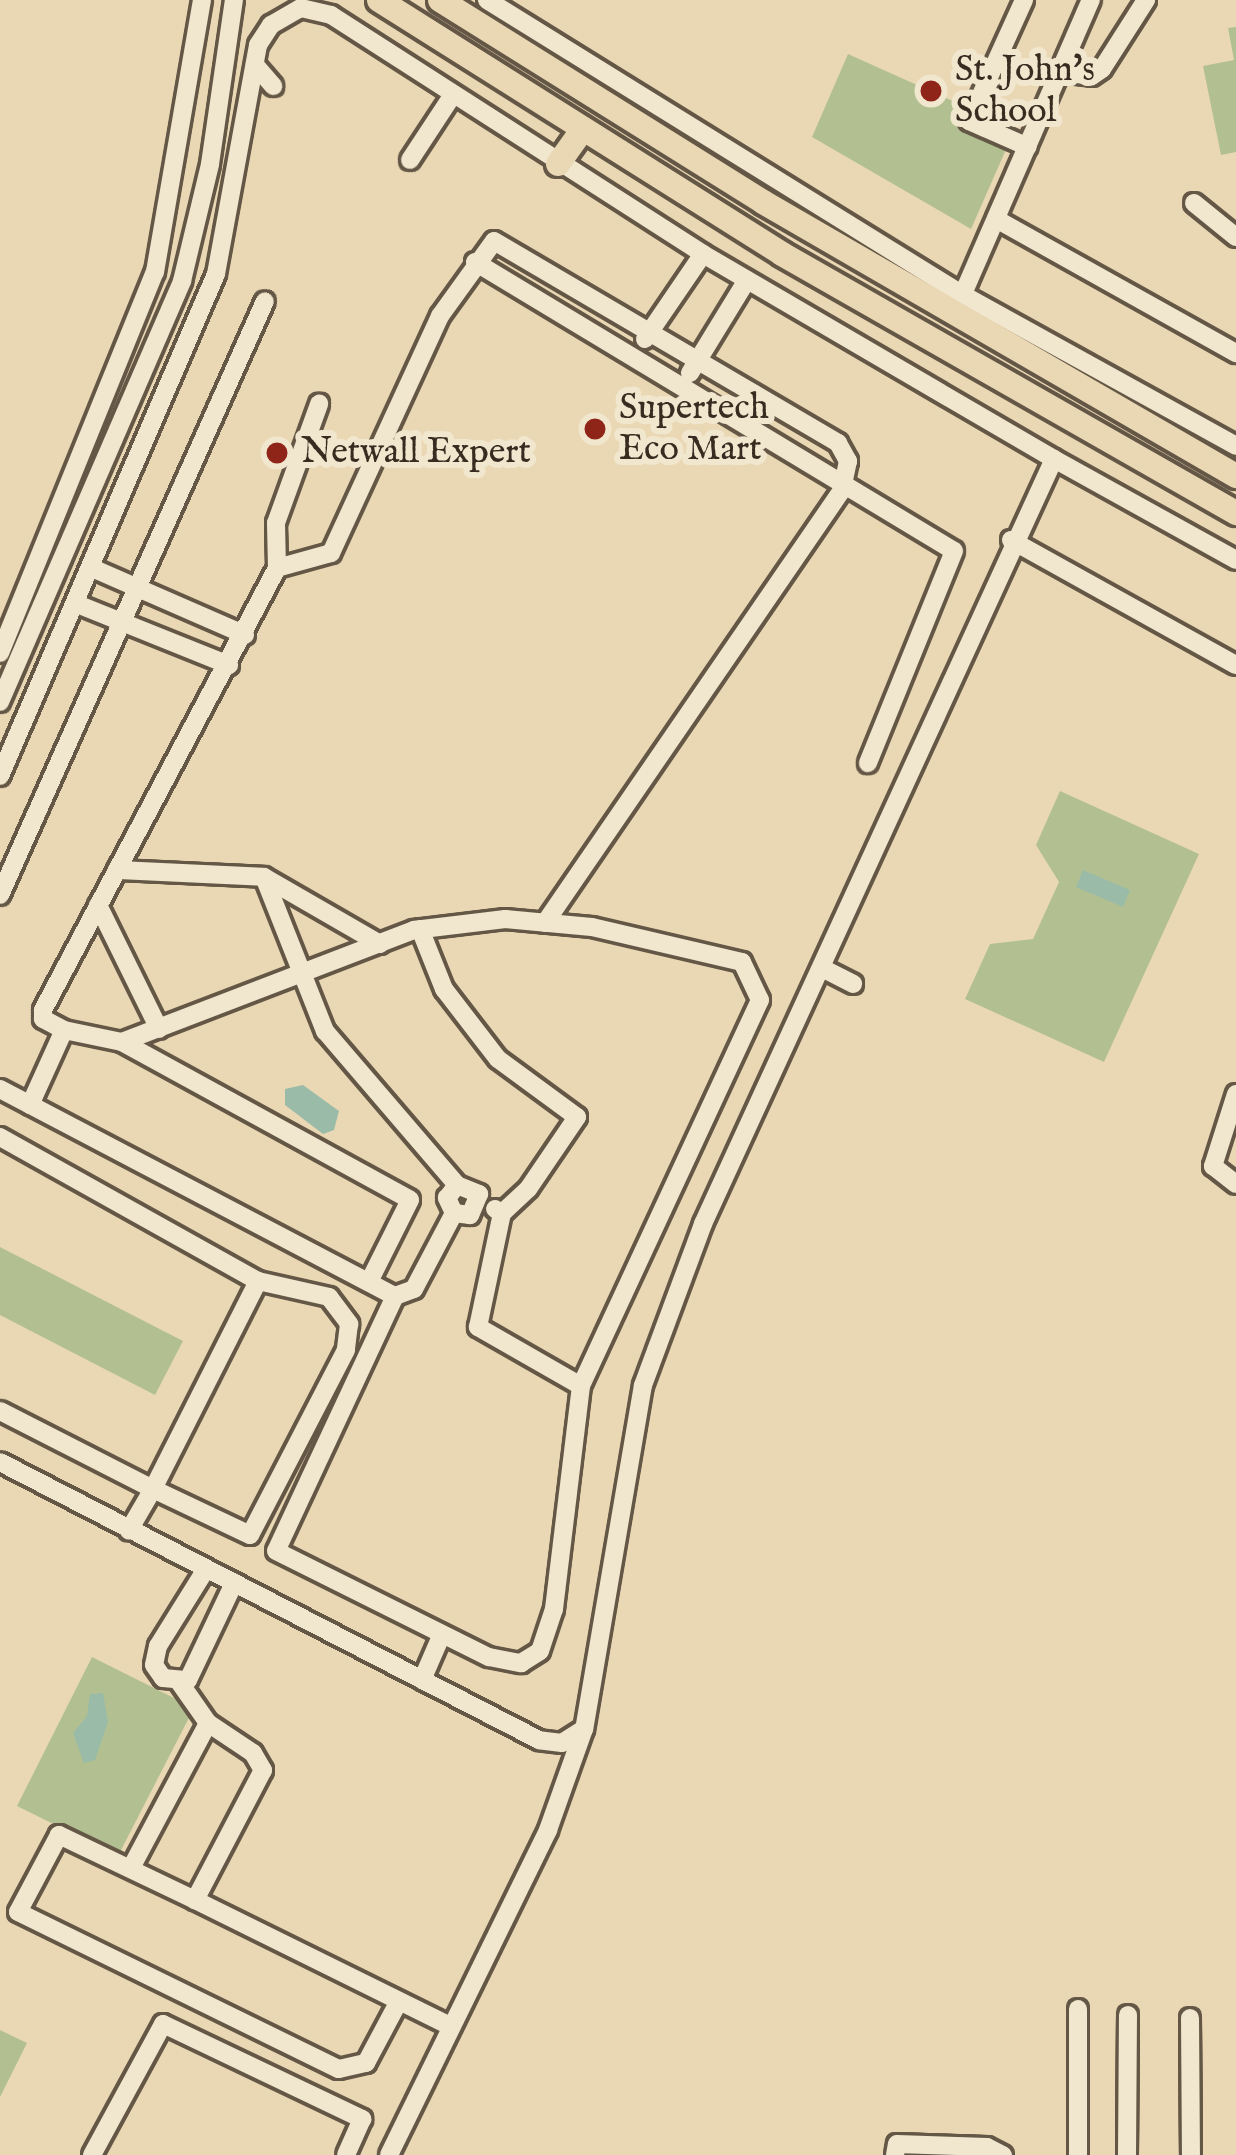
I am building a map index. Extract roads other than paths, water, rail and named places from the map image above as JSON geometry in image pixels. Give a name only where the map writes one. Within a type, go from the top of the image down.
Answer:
[{"type":"main road","points":[[379,0],[782,254],[1236,513]]},
{"type":"main road","points":[[440,0],[614,95],[1236,476]]},
{"type":"main road","points":[[558,164],[583,129]]},
{"type":"street","points":[[0,653],[155,272],[202,0]]},
{"type":"street","points":[[0,703],[153,362],[185,265],[234,0]]},
{"type":"street","points":[[487,0],[614,95]]},
{"type":"street","points":[[1024,0],[969,121],[1028,147]]},
{"type":"street","points":[[1091,0],[959,304],[1236,446]]},
{"type":"street","points":[[1060,73],[1092,76],[1102,69],[1146,0]]},
{"type":"street","points":[[0,776],[216,274],[254,65],[271,25],[316,8],[703,254],[1236,560]]},
{"type":"street","points":[[254,65],[273,86]]},
{"type":"street","points":[[410,160],[452,96]]},
{"type":"street","points":[[1194,203],[1236,237]]},
{"type":"street","points":[[996,219],[1236,353]]},
{"type":"street","points":[[277,568],[332,553],[440,316],[491,242],[511,246],[696,363],[838,443],[848,461],[842,490],[545,923]]},
{"type":"street","points":[[635,354],[703,254]]},
{"type":"street","points":[[475,262],[635,354],[842,490],[955,554],[868,763]]},
{"type":"street","points":[[185,265],[216,274]]},
{"type":"street","points":[[683,384],[747,280]]},
{"type":"street","points":[[0,895],[265,301]]},
{"type":"street","points":[[319,404],[276,523],[277,568],[43,1010],[43,1019],[64,1030],[122,1042],[410,1200],[369,1282]]},
{"type":"street","points":[[389,2155],[448,2025],[548,1830],[584,1730],[644,1385],[703,1224],[1011,540],[1054,459]]},
{"type":"street","points":[[1011,540],[1236,665]]},
{"type":"street","points":[[92,568],[245,635]]},
{"type":"street","points":[[77,604],[229,665]]},
{"type":"street","points":[[117,870],[264,877],[380,944]]},
{"type":"street","points":[[264,877],[325,1031],[365,1087],[457,1185],[474,1186],[480,1202],[502,1213]]},
{"type":"street","points":[[98,905],[159,1029]]},
{"type":"street","points":[[122,1042],[420,929],[545,923],[735,957],[760,1000],[580,1386],[554,1609],[540,1652],[521,1663],[442,1634],[276,1551],[395,1296],[415,1289],[454,1213]]},
{"type":"street","points":[[420,929],[444,989],[498,1059],[577,1117],[502,1213],[478,1328],[580,1386]]},
{"type":"street","points":[[822,968],[853,984]]},
{"type":"street","points":[[30,1105],[64,1030]]},
{"type":"street","points":[[0,1089],[395,1296]]},
{"type":"street","points":[[1236,1094],[1213,1166],[1236,1184]]},
{"type":"street","points":[[0,1137],[258,1281],[329,1297],[349,1324],[346,1350],[250,1535],[0,1411]]},
{"type":"street","points":[[454,1213],[447,1198],[457,1185]]},
{"type":"street","points":[[454,1213],[470,1215],[480,1202]]},
{"type":"street","points":[[129,1530],[258,1281]]},
{"type":"street","points":[[0,1462],[539,1740],[562,1743],[584,1730]]},
{"type":"street","points":[[195,1900],[263,1770],[253,1753],[208,1723],[180,1683],[156,1672],[154,1658],[206,1569]]},
{"type":"street","points":[[180,1683],[194,1671],[234,1583]]},
{"type":"street","points":[[422,1680],[442,1634]]},
{"type":"street","points":[[131,1868],[208,1723]]},
{"type":"street","points":[[399,2001],[366,2063],[339,2069],[18,1912],[59,1835],[131,1868],[448,2025]]},
{"type":"street","points":[[1078,2008],[1078,2155]]},
{"type":"street","points":[[1127,2155],[1128,2014]]},
{"type":"street","points":[[1190,2018],[1191,2155]]},
{"type":"street","points":[[92,2155],[163,2024],[362,2119],[346,2155]]},
{"type":"street","points":[[895,2155],[897,2144],[987,2146],[1003,2155]]},
{"type":"place","name":"St. John's School","points":[[931,91]]},
{"type":"place","name":"Supertech Eco Mart","points":[[595,429]]},
{"type":"place","name":"Netwall Expert","points":[[277,453]]}]
